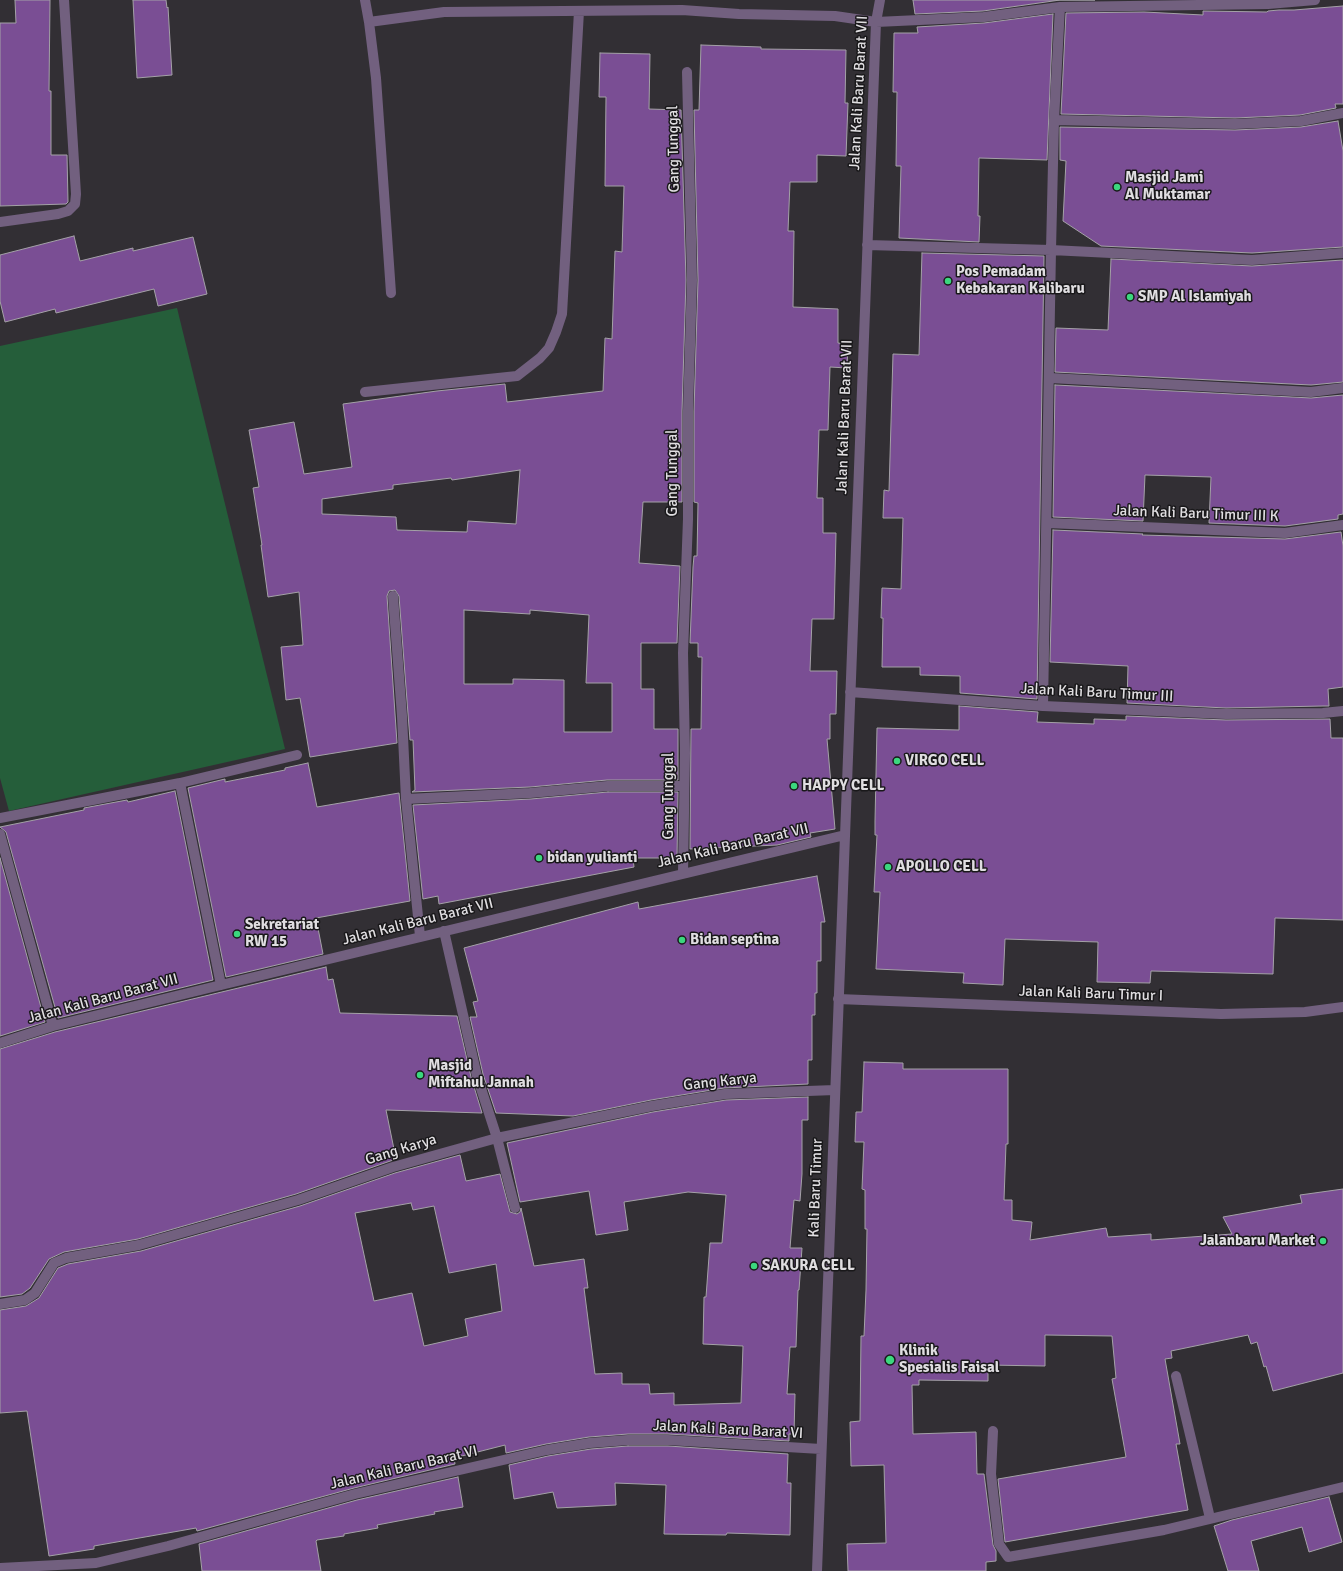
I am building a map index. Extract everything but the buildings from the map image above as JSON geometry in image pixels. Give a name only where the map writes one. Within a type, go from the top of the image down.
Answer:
[{"type":"street","points":[[0,222],[58,214],[68,211],[75,204],[76,194],[64,0]]},
{"type":"street","points":[[365,0],[376,78],[391,293]]},
{"type":"street","name":"Jalan Kali Baru Barat VII","points":[[838,999],[876,22],[880,0]]},
{"type":"street","points":[[369,22],[444,12],[682,10],[739,14],[835,16],[876,22],[984,17],[1060,7],[1268,4],[1315,0]]},
{"type":"street","points":[[1044,706],[1051,250],[1054,120],[1060,7]]},
{"type":"street","points":[[365,392],[517,376],[540,358],[549,348],[562,314],[579,11]]},
{"type":"street","name":"Gang Tunggal","points":[[683,874],[683,653],[688,519],[688,411],[692,280],[687,72]]},
{"type":"street","points":[[1054,120],[1235,124],[1301,121],[1343,113]]},
{"type":"street","points":[[867,245],[1051,250],[1252,260],[1343,253]]},
{"type":"street","points":[[1050,378],[1311,392],[1343,388]]},
{"type":"street","name":"Jalan Kali Baru Timur III K","points":[[1047,523],[1285,533],[1343,525]]},
{"type":"street","points":[[393,596],[402,716],[406,799],[420,936]]},
{"type":"street","name":"Jalan Kali Baru Timur III","points":[[850,692],[1044,706],[1226,714],[1323,713],[1343,711]]},
{"type":"street","points":[[0,818],[180,784],[297,755]]},
{"type":"street","points":[[180,784],[221,985]]},
{"type":"street","points":[[406,799],[530,793],[608,786],[684,786]]},
{"type":"street","points":[[0,834],[53,1026]]},
{"type":"street","name":"Jalan Kali Baru Barat VII","points":[[0,1043],[53,1026],[420,936],[845,835]]},
{"type":"street","points":[[444,931],[478,1076],[497,1138],[515,1208]]},
{"type":"street","name":"Jalan Kali Baru Timur I","points":[[838,999],[1222,1014],[1305,1012],[1343,1006]]},
{"type":"street","name":"Kali Baru Timur","points":[[817,1571],[838,999]]},
{"type":"street","name":"Gang Karya","points":[[0,1304],[25,1300],[35,1293],[54,1263],[66,1258],[139,1245],[162,1239],[298,1200],[393,1167],[497,1138],[652,1106],[725,1094],[835,1090]]},
{"type":"street","points":[[1176,1376],[1210,1518]]},
{"type":"street","points":[[993,1431],[991,1474],[999,1544],[1008,1557],[1164,1530],[1343,1487]]},
{"type":"street","name":"Jalan Kali Baru Barat VI","points":[[0,1568],[97,1567],[356,1494],[547,1450],[590,1443],[628,1440],[668,1440],[821,1450]]},
{"type":"green space","points":[[177,308],[285,749],[9,811],[0,778],[0,346]]},
{"type":"place","name":"Masjid Jami Al Muktamar","points":[[1117,187]]},
{"type":"place","name":"Pos Pemadam Kebakaran Kalibaru","points":[[948,281]]},
{"type":"place","name":"SMP Al Islamiyah","points":[[1130,297]]},
{"type":"place","name":"VIRGO CELL","points":[[897,761]]},
{"type":"place","name":"HAPPY CELL","points":[[794,786]]},
{"type":"place","name":"bidan yulianti","points":[[539,858]]},
{"type":"place","name":"APOLLO CELL","points":[[888,867]]},
{"type":"place","name":"Sekretariat RW 15","points":[[237,934]]},
{"type":"place","name":"Bidan septina","points":[[682,940]]},
{"type":"place","name":"Masjid Miftahul Jannah","points":[[420,1075]]},
{"type":"place","name":"Jalanbaru Market","points":[[1323,1241]]},
{"type":"place","name":"SAKURA CELL","points":[[754,1266]]},
{"type":"place","name":"Klinik Spesialis Faisal","points":[[890,1360]]}]
